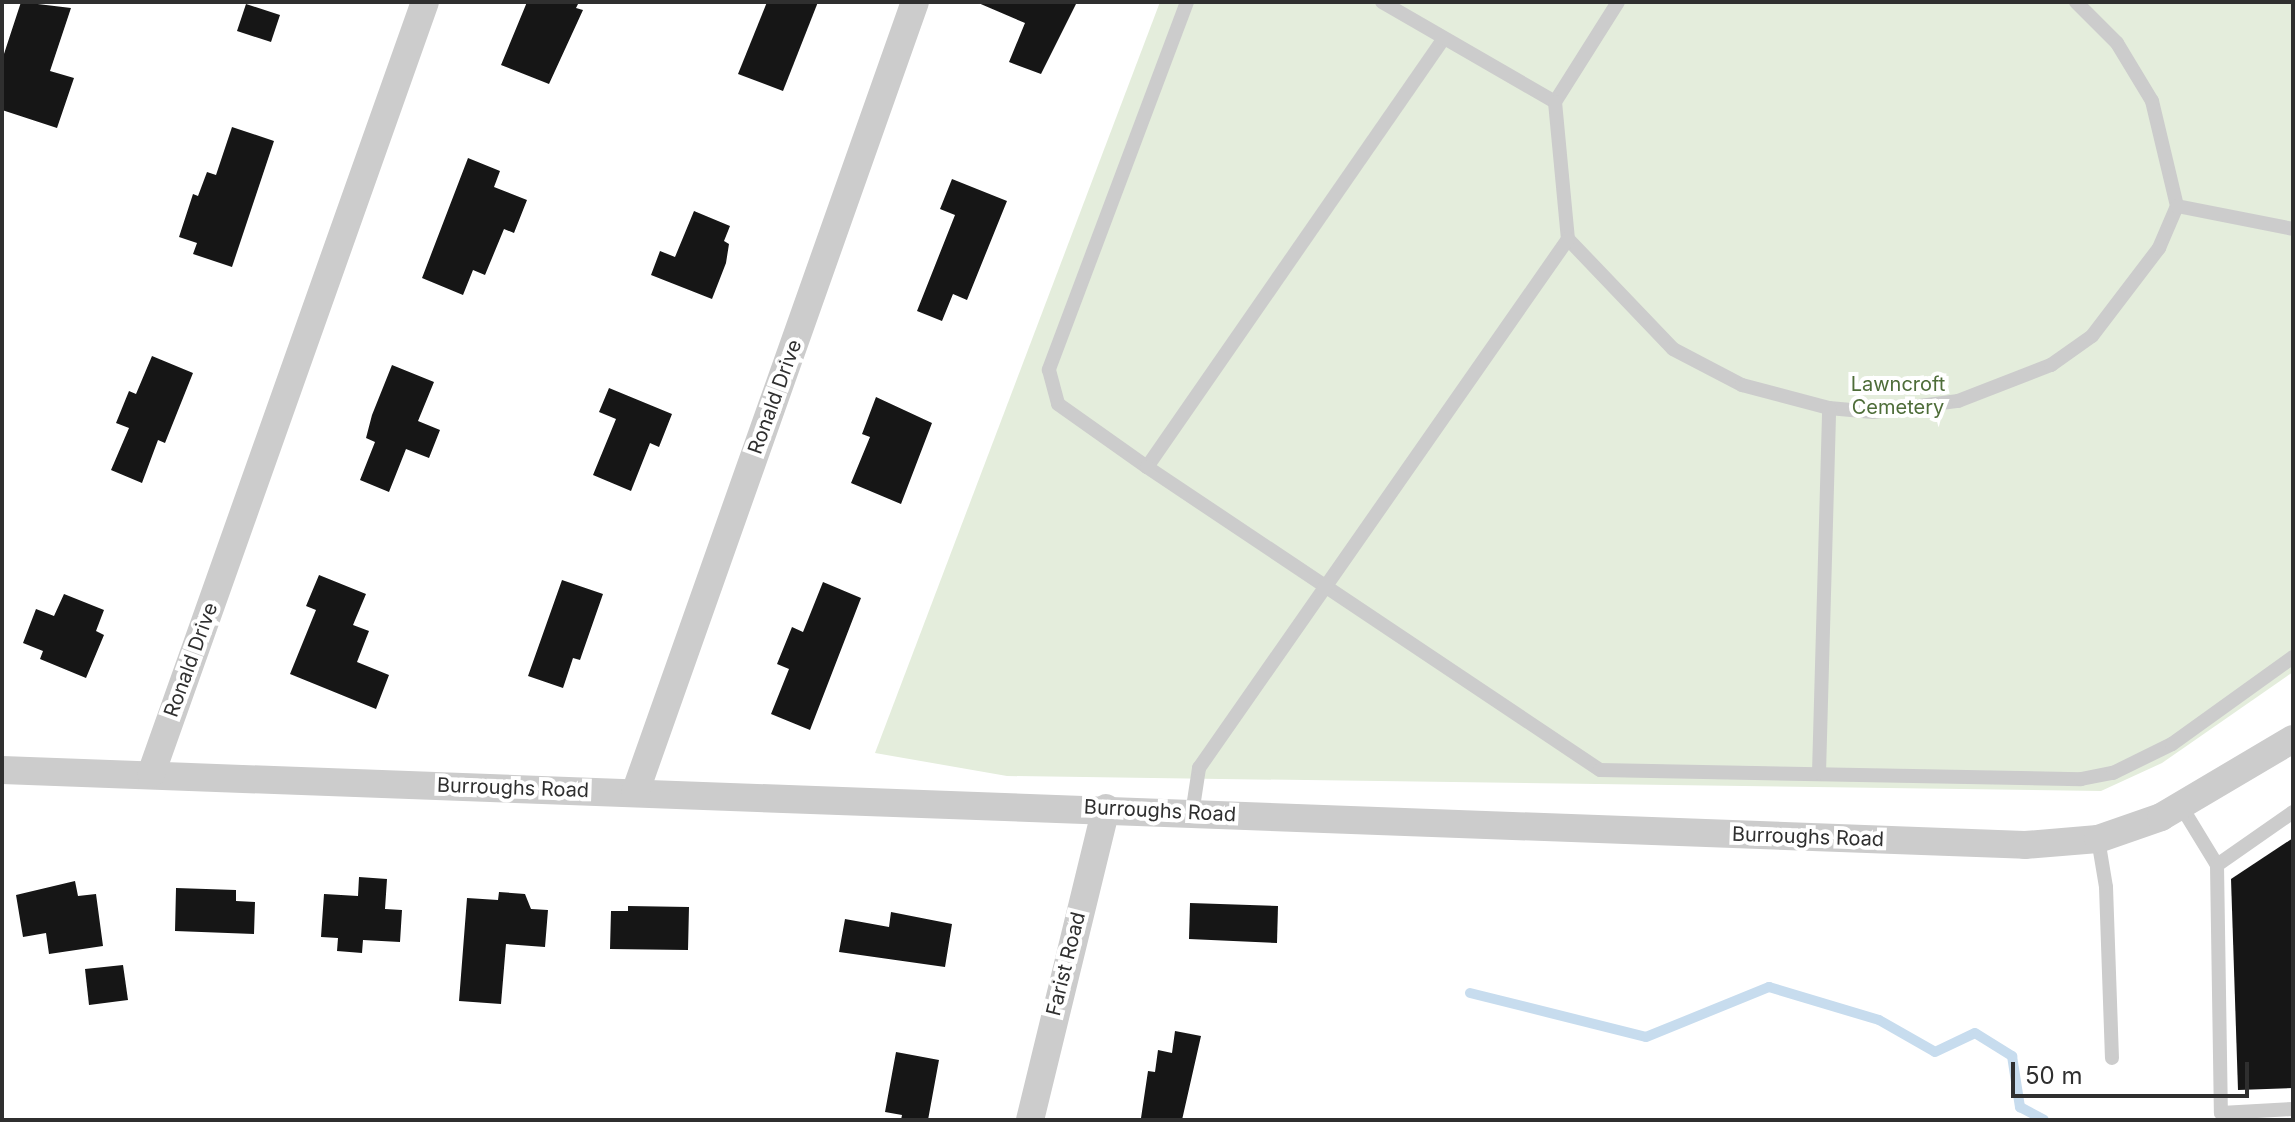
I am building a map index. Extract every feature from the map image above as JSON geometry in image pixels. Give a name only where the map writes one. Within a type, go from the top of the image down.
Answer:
[{"type":"street","name":"Ronald Drive","points":[[151,774],[425,2]]},
{"type":"street","name":"Ronald Drive","points":[[635,793],[915,2]]},
{"type":"street","name":"Burroughs Road","points":[[2,770],[1106,808],[1192,814],[2025,845],[2098,839],[2181,806],[2293,739]]},
{"type":"street","name":"Farist Road","points":[[1030,1120],[1106,808]]},
{"type":"lane","points":[[1187,2],[1049,370],[1058,404],[1325,588],[1600,770],[2052,779],[2113,773],[2172,744],[2293,657]]},
{"type":"lane","points":[[1382,2],[1442,41],[1555,102]]},
{"type":"lane","points":[[1618,2],[1555,102],[1568,239],[1673,349],[1742,385],[1829,408],[1873,412],[1958,401],[2051,365],[2092,336],[2159,248],[2177,206],[2152,101],[2117,43],[2076,2]]},
{"type":"lane","points":[[1147,467],[1442,41]]},
{"type":"lane","points":[[2177,206],[2293,229]]},
{"type":"lane","points":[[1192,814],[1199,768],[1568,239]]},
{"type":"lane","points":[[1819,773],[1829,408]]},
{"type":"lane","points":[[2181,806],[2217,865],[2221,1113],[2293,1109]]},
{"type":"lane","points":[[2217,865],[2293,812]]},
{"type":"lane","points":[[2098,839],[2106,887],[2112,1058]]},
{"type":"green space","name":"Lawncroft Cemetery","points":[[1160,2],[2293,2],[2293,672],[2162,763],[2101,791],[1007,776],[875,753]]},
{"type":"building","points":[[21,2],[71,8],[50,71],[74,78],[57,128],[2,110],[2,60]]},
{"type":"building","points":[[527,2],[579,2],[576,8],[583,10],[549,84],[501,65]]},
{"type":"building","points":[[767,2],[818,2],[783,91],[738,74]]},
{"type":"building","points":[[976,2],[1077,2],[1041,74],[1009,62],[1025,23]]},
{"type":"building","points":[[246,4],[280,15],[271,42],[237,31]]},
{"type":"building","points":[[232,127],[274,141],[232,267],[193,254],[197,243],[179,237],[193,194],[198,196],[207,172],[216,175]]},
{"type":"building","points":[[468,158],[500,171],[494,187],[527,200],[514,233],[504,229],[485,275],[473,270],[463,295],[422,278]]},
{"type":"building","points":[[952,179],[1007,201],[967,300],[953,294],[942,321],[917,311],[955,215],[940,209]]},
{"type":"building","points":[[694,211],[730,226],[724,241],[729,244],[726,263],[712,299],[651,275],[660,251],[675,257]]},
{"type":"building","points":[[152,356],[193,373],[165,443],[158,440],[142,483],[111,470],[129,428],[116,423],[129,391],[136,394]]},
{"type":"building","points":[[392,365],[434,382],[418,421],[440,430],[429,458],[406,449],[389,492],[360,480],[375,442],[366,438],[372,415]]},
{"type":"building","points":[[609,388],[672,414],[659,447],[650,443],[631,491],[593,475],[616,419],[599,412]]},
{"type":"building","points":[[876,397],[932,423],[901,504],[851,483],[870,437],[862,434]]},
{"type":"building","points":[[319,575],[366,594],[353,625],[369,631],[357,662],[389,675],[376,709],[290,674],[316,610],[306,606]]},
{"type":"building","points":[[562,580],[603,594],[580,660],[573,658],[563,688],[528,676]]},
{"type":"building","points":[[823,582],[861,598],[810,730],[771,714],[789,669],[777,664],[792,627],[803,632]]},
{"type":"building","points":[[64,594],[104,610],[96,631],[104,635],[86,678],[40,659],[43,651],[23,643],[36,609],[54,616]]},
{"type":"building","points":[[2293,838],[2293,1088],[2238,1090],[2231,879]]},
{"type":"building","points":[[359,877],[387,879],[385,909],[402,910],[400,942],[363,940],[362,953],[337,951],[338,938],[321,937],[324,894],[358,896]]},
{"type":"building","points":[[75,881],[78,896],[96,894],[103,946],[49,954],[46,933],[23,937],[16,895]]},
{"type":"building","points":[[176,888],[236,890],[236,901],[255,902],[254,934],[175,931]]},
{"type":"building","points":[[499,892],[525,894],[531,909],[548,910],[545,947],[506,944],[501,1004],[459,1001],[467,898],[498,900]]},
{"type":"building","points":[[1190,903],[1278,906],[1277,943],[1189,939]]},
{"type":"building","points":[[628,906],[689,907],[688,950],[610,949],[611,911],[628,911]]},
{"type":"building","points":[[891,912],[952,924],[945,967],[839,952],[845,919],[889,927]]},
{"type":"building","points":[[123,965],[128,1000],[89,1005],[85,969]]},
{"type":"building","points":[[1175,1031],[1201,1036],[1182,1120],[1141,1118],[1148,1071],[1155,1072],[1158,1050],[1172,1053]]},
{"type":"building","points":[[896,1052],[939,1060],[928,1120],[901,1120],[902,1115],[885,1112]]},
{"type":"waterway","points":[[1470,993],[1646,1037],[1769,987],[1879,1020],[1935,1052],[1975,1033],[2012,1056],[2020,1107],[2044,1120]]}]
